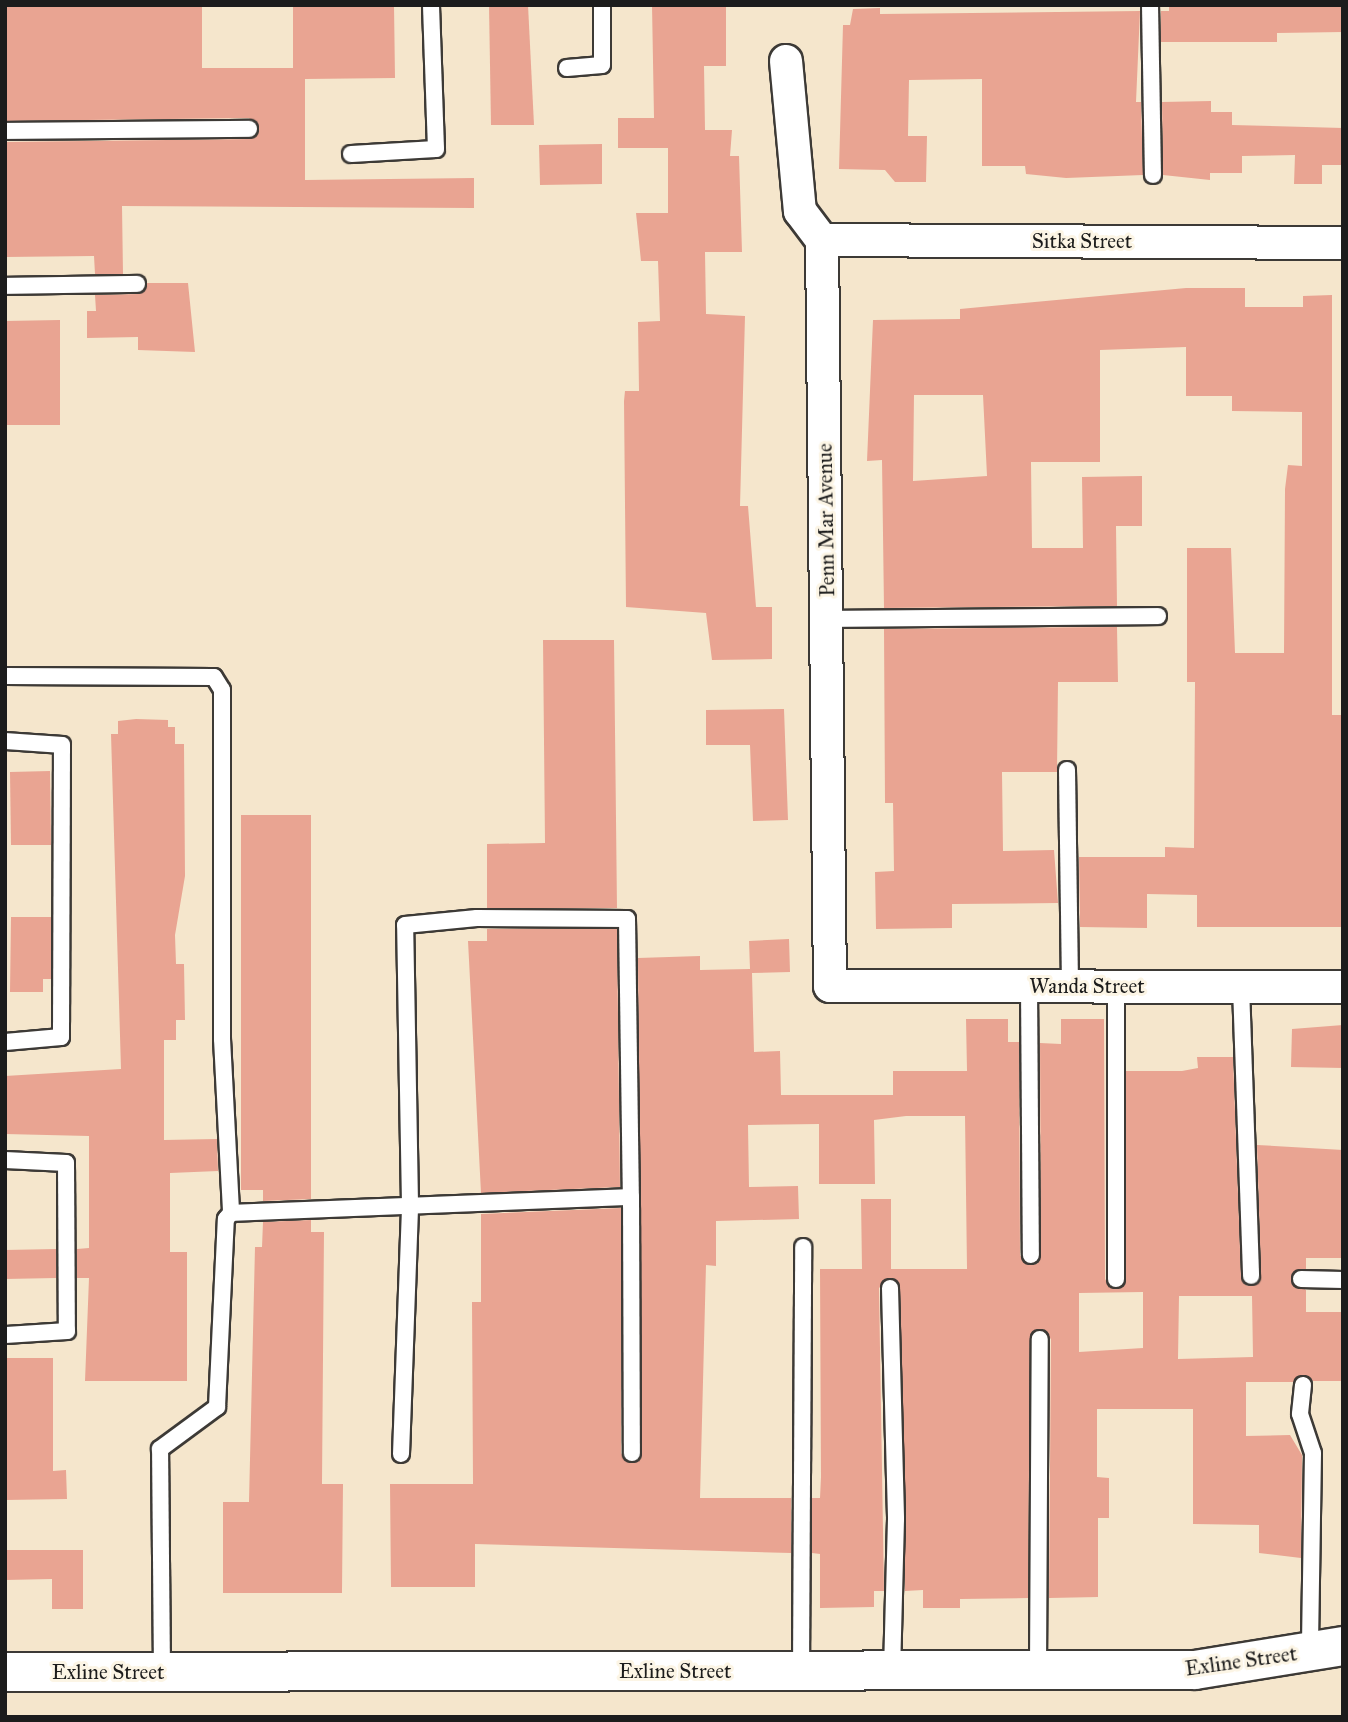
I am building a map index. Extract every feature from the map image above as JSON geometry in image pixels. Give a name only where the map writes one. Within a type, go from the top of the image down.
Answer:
[{"type":"street","points":[[786,61],[800,211],[822,240]]},
{"type":"street","name":"Sitka Street","points":[[822,240],[1343,243]]},
{"type":"street","name":"Penn Mar Avenue","points":[[822,240],[830,986]]},
{"type":"street","name":"Wanda Street","points":[[830,986],[1343,986]]},
{"type":"street","name":"Exline Street","points":[[5,1672],[1195,1670],[1326,1649]]},
{"type":"lane","points":[[351,154],[436,149],[430,5]]},
{"type":"lane","points":[[567,68],[602,65],[602,5]]},
{"type":"lane","points":[[1150,5],[1153,175]]},
{"type":"lane","points":[[5,131],[249,128]]},
{"type":"lane","points":[[5,286],[137,284]]},
{"type":"lane","points":[[828,619],[1158,616]]},
{"type":"lane","points":[[5,676],[214,677],[222,690],[222,1039],[231,1213],[226,1219],[217,1407],[160,1449],[162,1672]]},
{"type":"lane","points":[[5,741],[60,742],[62,856],[61,1037],[5,1042]]},
{"type":"lane","points":[[1067,770],[1070,986]]},
{"type":"lane","points":[[401,1454],[410,1205],[405,926],[477,918],[627,919],[632,1453]]},
{"type":"lane","points":[[1029,986],[1031,1255]]},
{"type":"lane","points":[[1116,986],[1116,1279]]},
{"type":"lane","points":[[1241,986],[1251,1276]]},
{"type":"lane","points":[[5,1160],[66,1163],[67,1331],[5,1335]]},
{"type":"lane","points":[[231,1213],[631,1198]]},
{"type":"lane","points":[[801,1671],[803,1247]]},
{"type":"lane","points":[[1301,1279],[1343,1280]]},
{"type":"lane","points":[[890,1287],[897,1519],[892,1671]]},
{"type":"lane","points":[[1038,1670],[1040,1339]]},
{"type":"lane","points":[[1303,1385],[1300,1414],[1313,1452],[1326,1649]]},
{"type":"building","points":[[5,5],[202,5],[202,68],[293,68],[293,5],[394,5],[395,78],[305,79],[305,180],[474,178],[474,208],[122,206],[123,274],[95,274],[94,256],[5,257],[5,142],[249,139],[259,130],[249,118],[5,121]]},
{"type":"building","points":[[489,5],[528,5],[534,125],[491,125]]},
{"type":"building","points":[[652,5],[726,5],[726,66],[704,66],[705,130],[732,130],[730,156],[739,156],[742,252],[705,252],[706,314],[745,316],[740,506],[748,506],[756,607],[772,607],[772,659],[712,660],[706,613],[626,607],[625,391],[639,391],[638,322],[660,321],[658,261],[641,261],[636,213],[668,213],[668,148],[618,148],[618,118],[654,118]]},
{"type":"building","points":[[1169,5],[1343,5],[1343,32],[1277,33],[1277,42],[1161,42],[1161,11],[1169,11]]},
{"type":"building","points":[[880,8],[880,14],[1140,11],[1136,102],[1141,102],[1143,175],[1066,178],[1026,174],[1025,166],[982,166],[982,79],[909,80],[908,136],[927,136],[926,182],[895,182],[885,170],[839,169],[843,25],[850,25],[853,9]]},
{"type":"building","points":[[1211,101],[1211,112],[1232,112],[1232,125],[1343,128],[1343,165],[1322,165],[1322,184],[1294,184],[1295,155],[1242,156],[1242,173],[1210,173],[1210,180],[1163,175],[1162,102]]},
{"type":"building","points":[[602,144],[602,184],[540,185],[539,145]]},
{"type":"building","points":[[147,283],[188,283],[195,352],[138,350],[138,337],[87,338],[87,311],[96,311],[95,295],[138,294]]},
{"type":"building","points":[[1186,288],[1245,288],[1245,307],[1303,307],[1303,296],[1332,295],[1332,715],[1343,715],[1343,927],[1197,927],[1197,895],[1147,894],[1147,928],[1080,927],[1079,857],[1165,857],[1165,847],[1194,848],[1195,682],[1187,682],[1187,548],[1231,548],[1235,653],[1284,653],[1285,489],[1288,465],[1302,466],[1302,412],[1232,411],[1232,396],[1186,396],[1186,347],[1100,350],[1100,462],[1031,462],[1032,548],[1083,548],[1082,477],[1142,476],[1142,526],[1116,526],[1117,606],[884,608],[882,460],[867,461],[873,320],[960,319],[960,309]],"holes":[[[914,395],[983,395],[987,476],[913,481]]]},
{"type":"building","points":[[60,320],[60,425],[5,425],[5,321]]},
{"type":"building","points":[[1117,627],[1118,682],[1058,682],[1057,772],[1002,772],[1003,851],[1054,850],[1058,903],[952,904],[952,928],[876,929],[875,872],[894,871],[893,803],[885,803],[884,629]]},
{"type":"building","points":[[543,640],[614,640],[617,908],[487,908],[487,844],[545,843]]},
{"type":"building","points":[[784,709],[788,820],[753,821],[750,745],[706,745],[706,710]]},
{"type":"building","points":[[168,720],[168,727],[175,727],[175,744],[184,744],[185,876],[175,935],[176,964],[184,964],[185,1020],[176,1020],[176,1040],[164,1040],[164,1140],[217,1139],[218,1171],[170,1173],[170,1252],[187,1252],[187,1381],[85,1381],[89,1278],[77,1278],[77,1249],[89,1248],[89,1136],[5,1134],[5,1076],[121,1069],[111,734],[118,734],[118,721]]},
{"type":"building","points":[[50,771],[51,845],[11,845],[10,772]]},
{"type":"building","points":[[241,815],[311,815],[311,1199],[263,1201],[263,1190],[241,1190]]},
{"type":"building","points":[[11,917],[51,917],[51,979],[43,979],[43,992],[10,992]]},
{"type":"building","points":[[487,929],[617,929],[620,1187],[481,1193],[468,941],[487,941]]},
{"type":"building","points":[[789,939],[790,972],[752,973],[754,1052],[780,1051],[781,1095],[893,1095],[893,1071],[967,1071],[966,1019],[1008,1019],[1008,1042],[1019,1042],[1020,1255],[1026,1264],[1037,1264],[1041,1255],[1040,1043],[1061,1044],[1061,1019],[1104,1019],[1105,1279],[1111,1288],[1126,1279],[1126,1071],[1182,1071],[1198,1068],[1197,1057],[1233,1057],[1241,1276],[1247,1286],[1261,1276],[1257,1145],[1343,1150],[1343,1258],[1306,1258],[1306,1269],[1291,1279],[1306,1290],[1306,1312],[1343,1312],[1343,1381],[1313,1381],[1303,1375],[1293,1382],[1246,1382],[1246,1436],[1290,1435],[1302,1455],[1301,1558],[1259,1553],[1259,1525],[1193,1524],[1193,1409],[1097,1409],[1097,1477],[1109,1478],[1109,1518],[1098,1518],[1098,1597],[1049,1598],[1051,1339],[1039,1329],[1030,1339],[1028,1598],[960,1599],[960,1608],[923,1608],[923,1590],[905,1591],[900,1288],[889,1278],[879,1288],[884,1591],[874,1591],[874,1607],[820,1608],[820,1554],[812,1553],[812,1498],[820,1498],[821,1477],[820,1269],[862,1269],[861,1199],[891,1199],[891,1269],[967,1269],[965,1116],[906,1116],[874,1120],[875,1184],[819,1184],[819,1124],[748,1125],[749,1187],[798,1186],[799,1219],[716,1221],[716,1266],[706,1265],[700,1498],[791,1498],[791,1553],[475,1544],[475,1587],[391,1587],[390,1484],[473,1484],[472,1302],[481,1302],[481,1214],[621,1208],[621,1453],[627,1462],[641,1459],[638,958],[700,956],[700,970],[750,969],[749,941]],"holes":[[[1143,1292],[1143,1348],[1079,1352],[1079,1293]],[[1179,1296],[1252,1296],[1253,1357],[1178,1359]]]},
{"type":"building","points":[[1343,1025],[1343,1068],[1291,1067],[1292,1029]]},
{"type":"building","points":[[311,1220],[311,1232],[324,1232],[322,1484],[343,1484],[342,1593],[223,1593],[223,1502],[249,1502],[255,1247],[262,1247],[263,1222]]},
{"type":"building","points":[[56,1249],[56,1278],[5,1279],[5,1250]]},
{"type":"building","points":[[6,1358],[53,1358],[53,1471],[66,1470],[67,1499],[5,1500]]},
{"type":"building","points":[[5,1550],[83,1550],[83,1609],[52,1609],[52,1579],[5,1580]]}]
